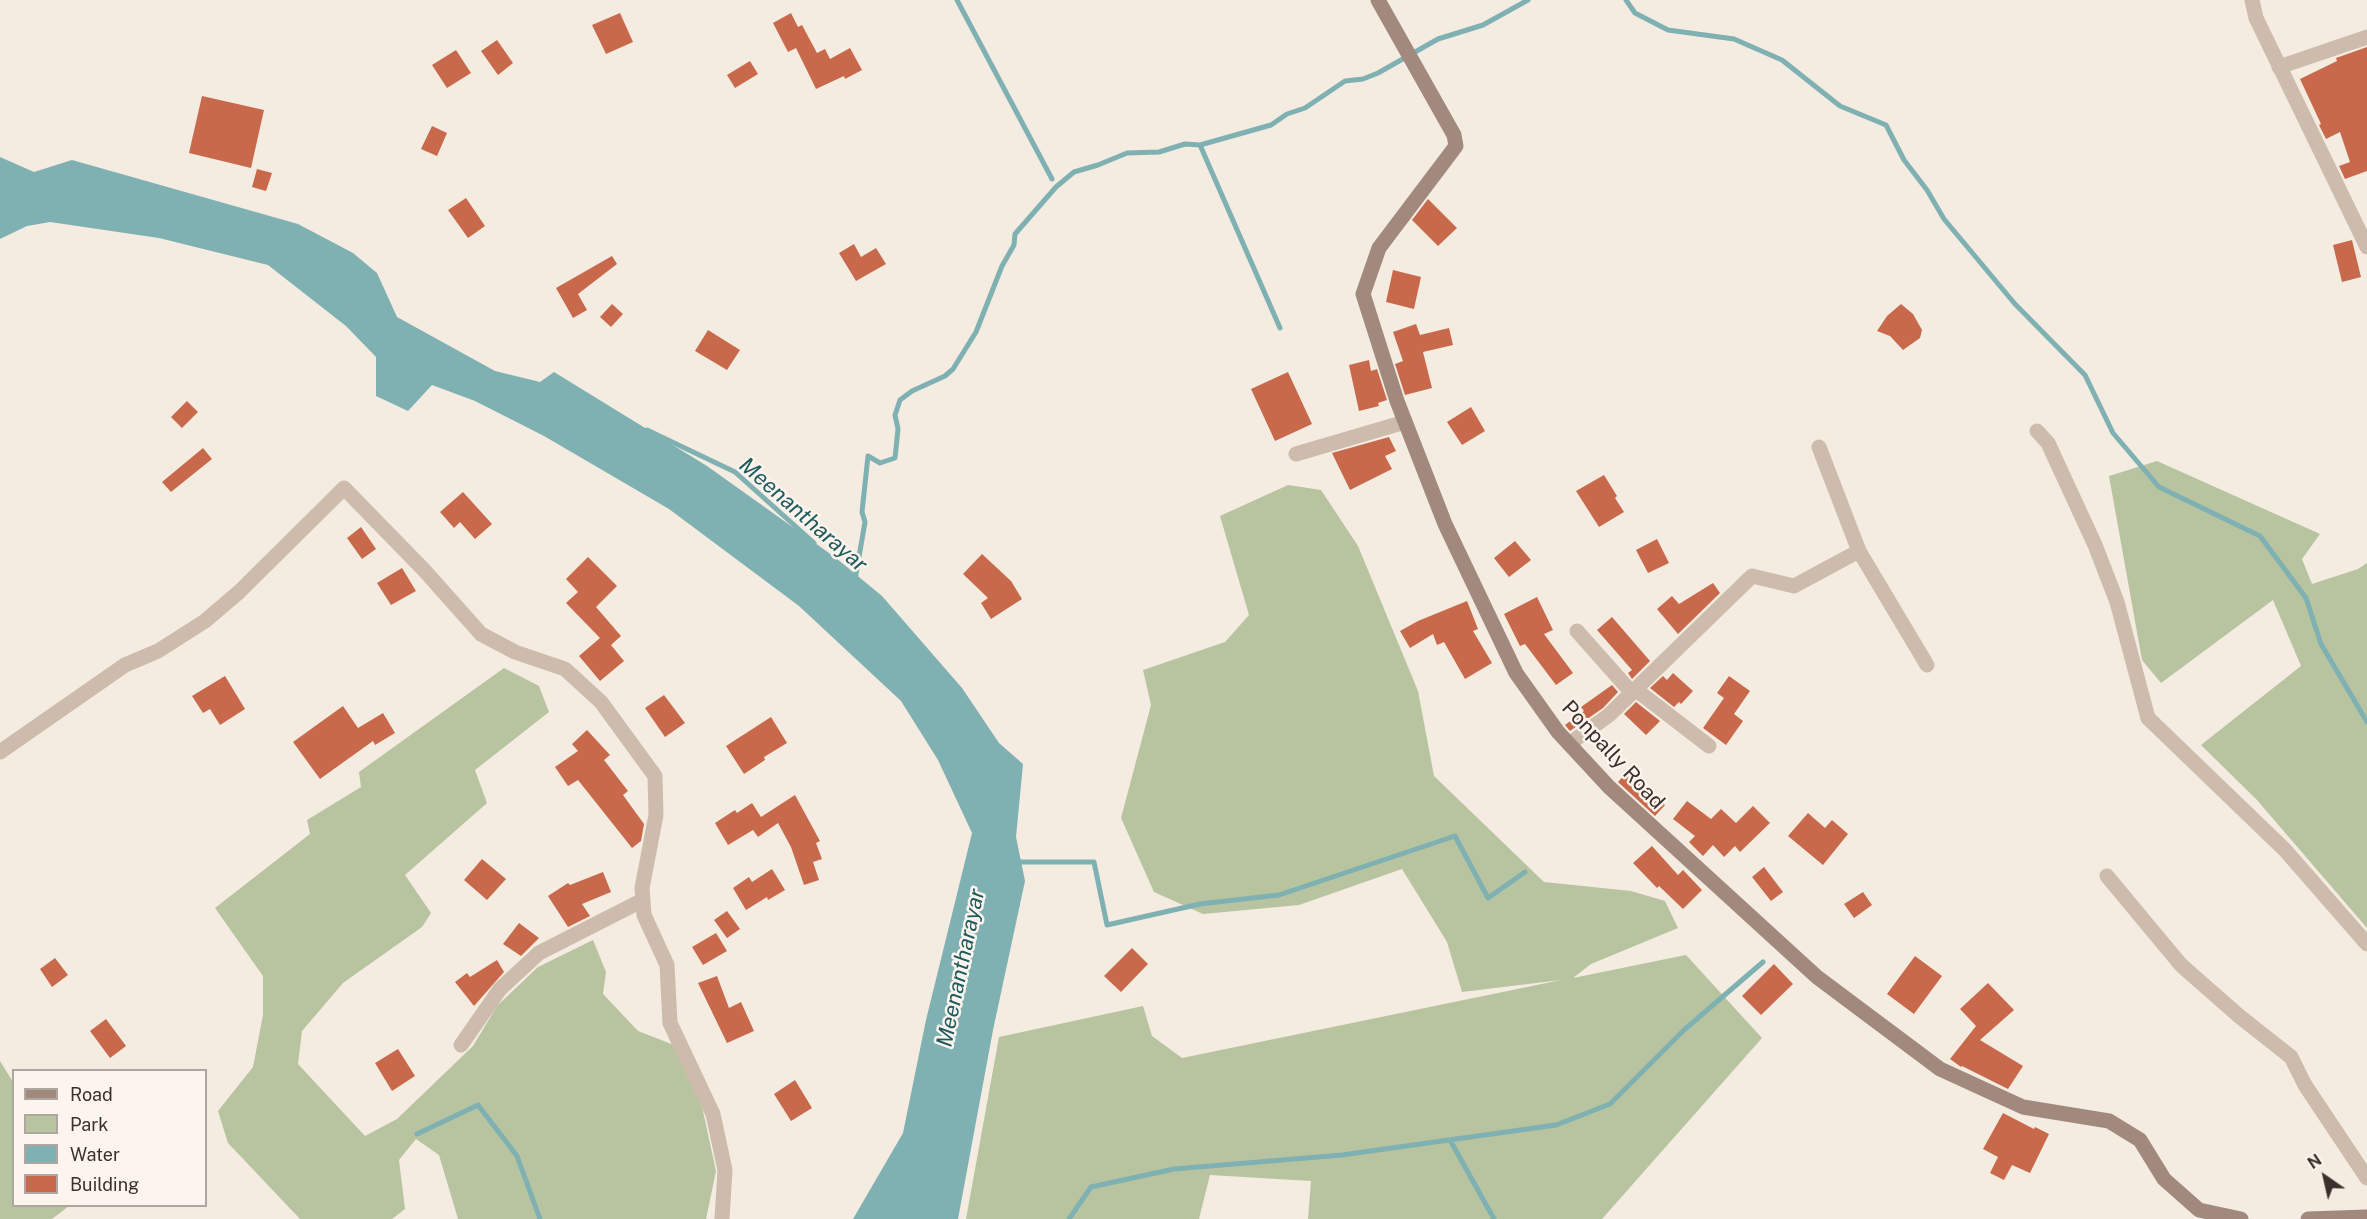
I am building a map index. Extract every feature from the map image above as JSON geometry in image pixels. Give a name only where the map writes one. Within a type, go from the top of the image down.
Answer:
[{"type":"main road","name":"Ponpally Road","points":[[1378,0],[1454,135],[1456,146],[1379,248],[1363,294],[1405,422],[1446,525],[1516,673],[1558,732],[1609,788],[1817,977],[1940,1069],[2023,1107],[2109,1121],[2140,1140],[2164,1179],[2199,1210],[2241,1219]]},
{"type":"main road","points":[[2308,1219],[2367,1217]]},
{"type":"street","points":[[2252,0],[2256,18],[2367,247]]},
{"type":"street","points":[[2279,67],[2367,37]]},
{"type":"street","points":[[1296,454],[1405,422]]},
{"type":"street","points":[[2037,431],[2048,443],[2095,544],[2114,592],[2148,718],[2285,850],[2367,944]]},
{"type":"street","points":[[1820,447],[1859,551],[1928,665]]},
{"type":"street","points":[[0,752],[125,665],[158,651],[208,619],[239,592],[344,488],[424,570],[481,634],[515,652],[565,669],[601,702],[654,776],[656,815],[642,888],[644,915],[667,964],[670,1023],[713,1114],[725,1170],[722,1219]]},
{"type":"street","points":[[1569,744],[1609,715],[1752,576],[1794,586],[1859,551]]},
{"type":"street","points":[[1577,631],[1634,691],[1709,746]]},
{"type":"street","points":[[2107,876],[2181,964],[2239,1016],[2291,1058],[2305,1085],[2367,1178]]},
{"type":"street","points":[[461,1045],[501,989],[539,953],[643,900]]},
{"type":"green space","points":[[2157,461],[2320,534],[2302,559],[2312,584],[2358,569],[2367,563],[2367,928],[2257,800],[2201,745],[2301,666],[2273,600],[2161,683],[2142,660],[2109,476]]},
{"type":"green space","points":[[1288,485],[1321,490],[1358,546],[1418,691],[1434,776],[1544,882],[1631,891],[1665,901],[1678,928],[1591,964],[1573,978],[1686,955],[1762,1038],[1602,1219],[1308,1219],[1311,1181],[1210,1175],[1199,1219],[966,1219],[999,1037],[1143,1006],[1152,1036],[1182,1058],[1561,980],[1462,992],[1447,942],[1402,869],[1299,905],[1203,914],[1154,892],[1121,818],[1151,705],[1143,670],[1225,642],[1249,615],[1220,516]]},
{"type":"green space","points":[[504,668],[539,686],[549,712],[475,770],[487,803],[405,875],[431,913],[422,927],[343,983],[302,1031],[298,1064],[365,1136],[397,1119],[473,1046],[497,1006],[538,967],[593,940],[606,972],[603,994],[638,1031],[674,1045],[701,1102],[716,1171],[706,1219],[458,1219],[439,1155],[416,1139],[399,1160],[405,1209],[392,1219],[300,1219],[228,1143],[218,1111],[253,1067],[263,1015],[263,976],[215,908],[310,834],[307,820],[361,787],[359,772]]},
{"type":"green space","points":[[0,1061],[12,1080],[12,1207],[68,1207],[52,1219],[0,1219]]},
{"type":"water","points":[[0,157],[34,172],[72,160],[298,224],[353,253],[377,273],[397,317],[495,371],[540,382],[554,372],[707,466],[836,558],[882,596],[962,688],[999,743],[1023,764],[1016,837],[1025,881],[993,1030],[958,1219],[853,1219],[903,1133],[926,1020],[972,833],[938,760],[901,701],[799,606],[669,509],[544,436],[475,401],[432,385],[408,411],[376,396],[376,357],[346,326],[268,265],[159,238],[50,222],[27,226],[0,239]]},
{"type":"building","points":[[620,13],[633,42],[606,54],[592,25]]},
{"type":"building","points":[[791,13],[798,27],[802,25],[817,53],[825,49],[830,59],[850,48],[862,70],[845,79],[844,76],[816,89],[796,48],[788,52],[773,23]]},
{"type":"building","points":[[497,40],[513,63],[498,75],[481,51]]},
{"type":"building","points":[[2367,47],[2367,171],[2345,179],[2339,166],[2350,162],[2340,132],[2326,139],[2300,79],[2337,61],[2336,58]]},
{"type":"building","points":[[456,50],[471,73],[447,88],[432,65]]},
{"type":"building","points":[[750,61],[758,74],[735,88],[727,75]]},
{"type":"building","points":[[202,96],[264,110],[251,168],[189,153]]},
{"type":"building","points":[[432,126],[447,133],[437,156],[421,149]]},
{"type":"building","points":[[257,169],[272,173],[266,191],[252,187]]},
{"type":"building","points":[[466,198],[485,226],[468,238],[448,210]]},
{"type":"building","points":[[1428,199],[1457,228],[1438,246],[1412,220]]},
{"type":"building","points":[[2352,240],[2361,277],[2342,282],[2333,245]]},
{"type":"building","points":[[854,244],[861,257],[876,248],[886,264],[856,281],[839,253]]},
{"type":"building","points":[[612,256],[617,264],[578,294],[587,310],[573,318],[556,288]]},
{"type":"building","points":[[1393,270],[1421,277],[1414,309],[1386,302]]},
{"type":"building","points":[[612,304],[623,314],[611,327],[600,317]]},
{"type":"building","points":[[1901,304],[1913,314],[1922,330],[1920,338],[1903,350],[1890,336],[1877,331],[1887,316]]},
{"type":"building","points":[[1416,324],[1420,335],[1449,328],[1453,345],[1423,352],[1432,388],[1405,395],[1395,364],[1403,361],[1393,332]]},
{"type":"building","points":[[708,330],[740,350],[727,370],[695,351]]},
{"type":"building","points":[[1369,360],[1371,371],[1377,369],[1387,400],[1378,403],[1379,406],[1359,411],[1349,365]]},
{"type":"building","points":[[1288,372],[1312,424],[1275,441],[1251,389]]},
{"type":"building","points":[[187,401],[198,412],[182,428],[171,417]]},
{"type":"building","points":[[1471,407],[1485,431],[1462,445],[1447,422]]},
{"type":"building","points":[[1389,437],[1396,451],[1385,456],[1392,469],[1350,490],[1332,453]]},
{"type":"building","points":[[203,448],[212,459],[171,492],[162,482]]},
{"type":"building","points":[[1604,475],[1624,512],[1599,527],[1576,491]]},
{"type":"building","points":[[463,492],[492,524],[475,539],[460,522],[454,528],[440,512]]},
{"type":"building","points":[[361,527],[376,549],[362,559],[347,538]]},
{"type":"building","points":[[1657,539],[1669,563],[1648,573],[1636,550]]},
{"type":"building","points":[[1515,541],[1531,560],[1509,577],[1494,558]]},
{"type":"building","points":[[982,554],[1011,581],[1022,599],[991,619],[981,603],[988,598],[963,574]]},
{"type":"building","points":[[588,557],[617,586],[596,607],[621,636],[611,645],[624,661],[600,681],[579,656],[600,638],[566,603],[578,592],[566,579]]},
{"type":"building","points":[[402,568],[416,591],[391,605],[377,583]]},
{"type":"building","points":[[1713,583],[1720,593],[1678,634],[1657,609],[1672,596],[1679,604]]},
{"type":"building","points":[[1537,597],[1553,630],[1544,634],[1573,673],[1556,685],[1525,644],[1520,646],[1504,614]]},
{"type":"building","points":[[1467,601],[1478,629],[1473,631],[1492,663],[1465,679],[1444,642],[1437,645],[1433,634],[1410,648],[1400,631]]},
{"type":"building","points":[[1612,617],[1650,661],[1632,679],[1628,673],[1632,670],[1597,630]]},
{"type":"building","points":[[1673,673],[1693,691],[1681,704],[1679,702],[1674,707],[1650,688],[1663,676],[1667,680]]},
{"type":"building","points":[[225,676],[245,709],[220,725],[210,709],[203,713],[192,696]]},
{"type":"building","points":[[1729,676],[1750,691],[1734,714],[1743,721],[1726,745],[1703,728],[1724,698],[1717,693]]},
{"type":"building","points":[[1612,685],[1618,692],[1603,708],[1570,731],[1565,725],[1584,711],[1581,707]]},
{"type":"building","points":[[664,695],[685,723],[665,737],[645,708]]},
{"type":"building","points":[[1636,702],[1660,721],[1646,735],[1624,714]]},
{"type":"building","points":[[343,706],[358,728],[383,713],[395,733],[375,745],[373,741],[320,779],[293,742]]},
{"type":"building","points":[[771,717],[787,743],[764,757],[765,760],[744,774],[726,746]]},
{"type":"building","points":[[587,730],[610,755],[604,760],[628,791],[623,795],[644,824],[641,841],[632,848],[578,780],[568,786],[555,767],[578,751],[572,744]]},
{"type":"building","points":[[1628,771],[1665,805],[1655,816],[1618,782]]},
{"type":"building","points":[[795,795],[820,841],[816,843],[822,859],[813,862],[819,880],[804,885],[791,847],[778,823],[758,837],[753,830],[728,845],[715,823],[735,810],[737,813],[752,803],[761,817]]},
{"type":"building","points":[[1687,801],[1711,819],[1721,809],[1736,823],[1753,806],[1770,823],[1740,852],[1735,846],[1724,857],[1713,845],[1703,856],[1689,842],[1695,836],[1673,819]]},
{"type":"building","points":[[1808,813],[1825,828],[1832,820],[1848,834],[1823,865],[1788,836]]},
{"type":"building","points":[[1652,846],[1678,875],[1683,870],[1702,890],[1683,909],[1659,886],[1657,888],[1633,863]]},
{"type":"building","points":[[482,859],[506,879],[487,900],[464,880]]},
{"type":"building","points":[[1764,867],[1783,892],[1771,901],[1752,877]]},
{"type":"building","points":[[772,869],[785,890],[768,900],[767,897],[746,910],[733,888],[749,877],[752,882]]},
{"type":"building","points":[[603,872],[611,892],[582,904],[590,916],[568,927],[548,896],[568,883],[570,885]]},
{"type":"building","points":[[1863,892],[1872,905],[1854,918],[1844,904]]},
{"type":"building","points":[[727,911],[740,929],[727,938],[714,920]]},
{"type":"building","points":[[519,923],[539,938],[521,956],[503,944]]},
{"type":"building","points":[[716,933],[727,951],[703,965],[692,947]]},
{"type":"building","points":[[1132,948],[1148,964],[1121,992],[1104,976]]},
{"type":"building","points":[[1915,956],[1942,976],[1914,1014],[1887,994]]},
{"type":"building","points":[[55,958],[68,975],[52,987],[40,969]]},
{"type":"building","points":[[497,960],[504,972],[474,1006],[455,982],[467,973],[470,977]]},
{"type":"building","points":[[1774,964],[1793,984],[1761,1015],[1742,996]]},
{"type":"building","points":[[717,976],[729,1008],[741,1002],[754,1031],[727,1043],[698,983]]},
{"type":"building","points":[[1988,983],[2014,1010],[1980,1040],[2023,1066],[2008,1089],[1961,1067],[1950,1059],[1976,1026],[1960,1009]]},
{"type":"building","points":[[106,1019],[126,1046],[110,1058],[90,1031]]},
{"type":"building","points":[[398,1049],[415,1076],[392,1091],[375,1063]]},
{"type":"building","points":[[795,1080],[812,1108],[791,1121],[774,1094]]},
{"type":"building","points":[[2003,1113],[2049,1134],[2030,1173],[2012,1165],[2004,1180],[1990,1173],[1998,1157],[1983,1149]]},
{"type":"waterway","points":[[957,0],[1052,179]]},
{"type":"waterway","points":[[855,580],[865,522],[862,512],[868,456],[880,463],[895,458],[898,429],[895,415],[900,400],[912,391],[945,376],[953,369],[976,332],[1002,266],[1014,245],[1015,234],[1056,187],[1074,172],[1127,153],[1159,152],[1185,144],[1200,145],[1271,125],[1287,114],[1305,108],[1345,81],[1363,79],[1378,73],[1438,39],[1483,25],[1528,0]]},
{"type":"waterway","points":[[1626,0],[1635,13],[1668,30],[1734,39],[1782,60],[1840,106],[1886,125],[1904,160],[1927,190],[1944,219],[2015,304],[2085,375],[2113,433],[2159,487],[2260,536],[2306,598],[2321,644],[2367,722]]},
{"type":"waterway","points":[[1200,145],[1280,328]]},
{"type":"waterway","name":"Meenantharayar","points":[[647,430],[735,472],[814,543]]},
{"type":"waterway","points":[[1015,862],[1094,862],[1107,925],[1200,904],[1279,895],[1455,836],[1488,898],[1525,872]]},
{"type":"waterway","points":[[1069,1219],[1091,1187],[1174,1169],[1342,1155],[1556,1125],[1610,1104],[1684,1030],[1763,962]]},
{"type":"waterway","points":[[417,1134],[478,1105],[517,1156],[540,1219]]},
{"type":"waterway","points":[[1450,1140],[1494,1219]]}]
